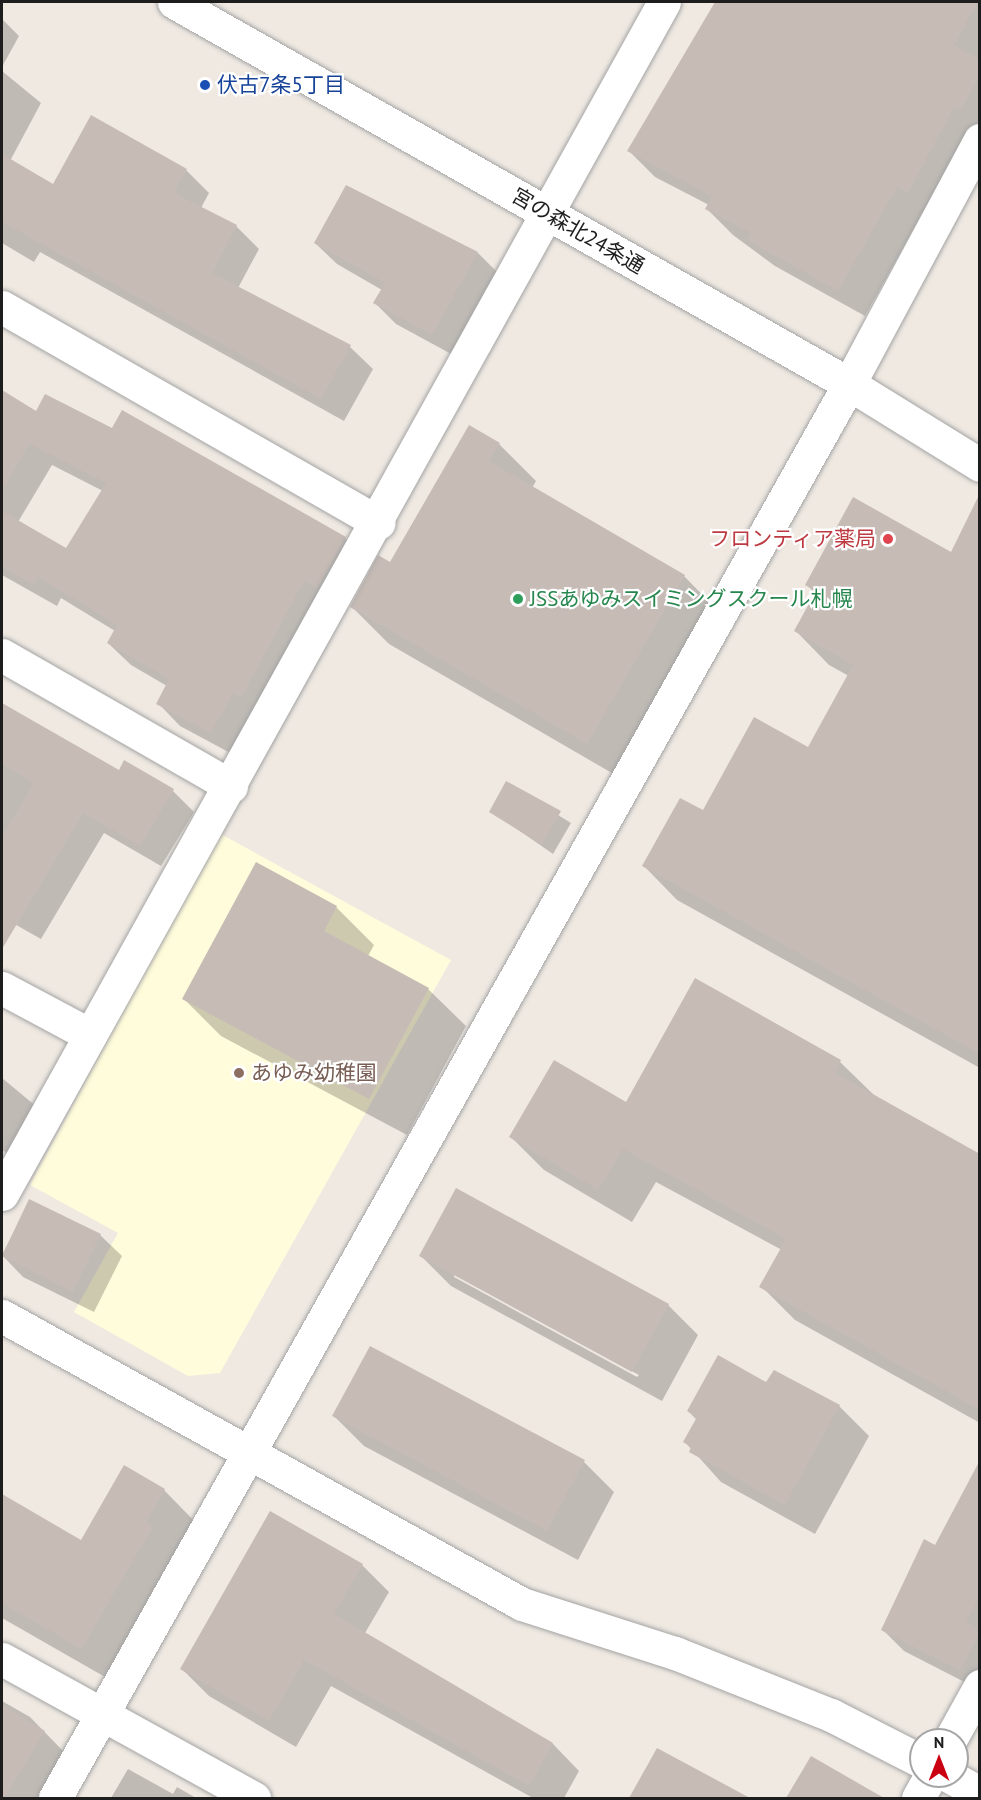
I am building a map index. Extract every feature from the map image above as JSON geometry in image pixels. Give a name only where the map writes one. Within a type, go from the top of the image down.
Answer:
[{"type":"street","name":"宮の森北24条通","points":[[174,2],[849,384],[980,465]]},
{"type":"street","points":[[2,1194],[379,523],[550,215],[664,2]]},
{"type":"street","points":[[55,1798],[849,384],[980,140]]},
{"type":"street","points":[[2,308],[379,523]]},
{"type":"street","points":[[2,655],[231,786]]},
{"type":"street","points":[[2,988],[90,1035]]},
{"type":"street","points":[[2,1316],[522,1604],[675,1653],[831,1715],[909,1755]]},
{"type":"street","points":[[2,1659],[254,1798]]},
{"type":"street","points":[[957,1728],[980,1686]]},
{"type":"shaded area","name":"あゆみ幼稚園","points":[[219,833],[451,960],[220,1373],[188,1376],[74,1312],[118,1233],[30,1185]]},
{"type":"building","points":[[715,2],[978,2],[954,45],[980,60],[980,76],[960,110],[954,107],[908,193],[897,187],[838,291],[747,240],[751,233],[705,209],[712,196],[627,151]]},
{"type":"building","points":[[91,115],[187,169],[174,193],[237,225],[212,273],[351,345],[321,399],[2,222],[2,154],[53,184]]},
{"type":"building","points":[[346,185],[478,252],[432,335],[373,303],[385,283],[314,243]]},
{"type":"building","points":[[2,390],[36,411],[45,394],[112,428],[122,410],[346,537],[317,588],[304,581],[241,698],[233,693],[211,733],[156,704],[169,679],[107,643],[117,625],[38,577],[34,585],[2,567],[2,511],[66,548],[106,483],[29,444],[2,490]]},
{"type":"building","points":[[469,425],[500,443],[489,461],[685,575],[587,744],[350,607],[378,555],[390,562]]},
{"type":"building","points":[[980,493],[980,1054],[642,866],[680,798],[703,810],[754,717],[808,747],[853,665],[794,631],[816,591],[805,585],[853,497],[951,552]]},
{"type":"building","points":[[2,703],[119,770],[124,760],[174,789],[140,846],[83,813],[2,949],[2,837],[34,783],[2,764]]},
{"type":"building","points":[[506,781],[561,811],[542,845],[489,812]]},
{"type":"building","points":[[256,862],[337,906],[324,931],[429,988],[369,1099],[182,999]]},
{"type":"building","points":[[695,978],[841,1060],[835,1073],[980,1154],[980,1410],[759,1287],[786,1239],[623,1149],[598,1190],[509,1137],[554,1060],[626,1102]]},
{"type":"building","points":[[456,1188],[669,1304],[632,1372],[419,1256]]},
{"type":"building","points":[[29,1199],[101,1234],[73,1292],[2,1256]]},
{"type":"building","points":[[370,1346],[585,1460],[547,1531],[332,1416]]},
{"type":"building","points":[[718,1355],[766,1382],[774,1370],[840,1405],[785,1505],[689,1452],[691,1447],[683,1442],[697,1417],[687,1411]]},
{"type":"building","points":[[980,1460],[980,1596],[966,1622],[980,1632],[960,1671],[881,1630],[924,1539],[935,1545]]},
{"type":"building","points":[[124,1465],[165,1489],[146,1522],[153,1527],[81,1649],[2,1603],[2,1494],[81,1540]]},
{"type":"building","points":[[270,1511],[363,1564],[334,1614],[553,1743],[529,1786],[304,1660],[269,1721],[180,1669]]},
{"type":"building","points":[[2,1705],[45,1731],[4,1798],[2,1798]]},
{"type":"building","points":[[657,1748],[750,1798],[629,1798]]},
{"type":"building","points":[[811,1756],[884,1798],[786,1798]]},
{"type":"place","name":"伏古7条5丁目","points":[[205,85]]},
{"type":"place","name":"フロンティア薬局","points":[[888,539]]},
{"type":"place","name":"JSSあゆみスイミングスクール札幌","points":[[518,599]]},
{"type":"place","name":"あゆみ幼稚園","points":[[239,1073]]}]
